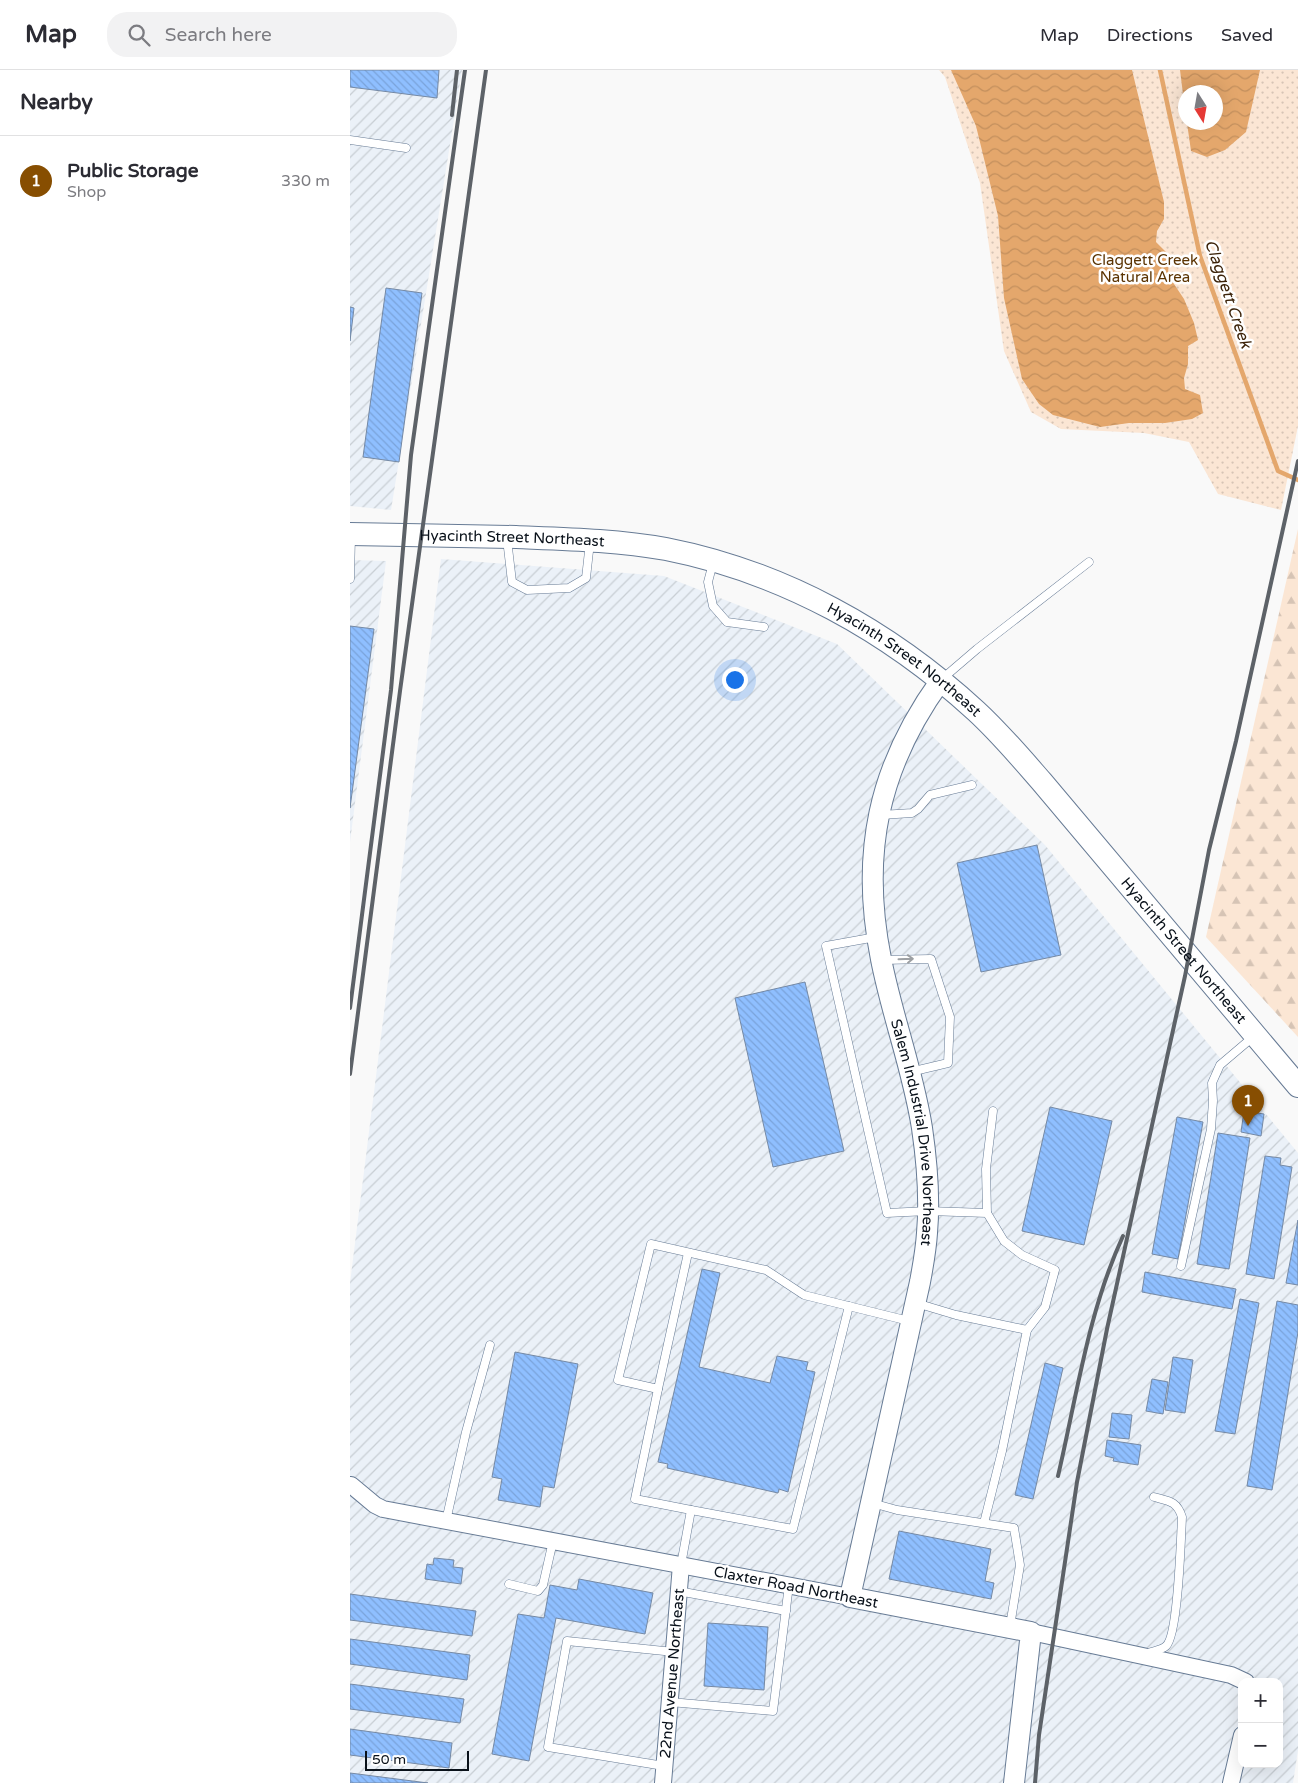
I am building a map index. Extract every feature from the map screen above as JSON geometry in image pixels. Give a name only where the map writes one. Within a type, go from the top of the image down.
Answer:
[{"type":"main road","name":"Hyacinth Street Northeast","points":[[351,534],[590,540],[666,549],[755,574],[831,608],[864,626],[941,680],[977,712],[1042,782],[1298,1086]]},
{"type":"street","name":"Salem Industrial Drive Northeast","points":[[850,1597],[913,1312],[927,1234],[928,1211],[927,1168],[923,1135],[910,1072],[881,960],[877,937],[872,859],[879,815],[895,758],[921,707],[941,680]]},
{"type":"street","name":"Claxter Road Northeast","points":[[351,1484],[382,1509],[1031,1632],[1141,1655],[1230,1675],[1238,1678]]},
{"type":"street","name":"22nd Avenue Northeast","points":[[663,1783],[681,1565]]},
{"type":"street","points":[[1014,1783],[1031,1632]]},
{"type":"street","points":[[1231,1783],[1238,1752]]},
{"type":"lane","points":[[350,140],[406,148]]},
{"type":"lane","points":[[350,578],[351,534]]},
{"type":"lane","points":[[507,537],[512,582],[527,590],[570,588],[586,578],[590,540]]},
{"type":"lane","points":[[714,561],[708,582],[713,606],[727,622],[764,627]]},
{"type":"lane","points":[[941,680],[985,643],[1089,562]]},
{"type":"lane","points":[[879,815],[912,813],[930,795],[972,785]]},
{"type":"lane","points":[[877,937],[826,946],[887,1213],[928,1211],[987,1213]]},
{"type":"lane","points":[[881,960],[931,958],[950,1017],[948,1063],[910,1072]]},
{"type":"lane","points":[[1181,1266],[1211,1129],[1212,1083],[1220,1064],[1255,1036]]},
{"type":"lane","points":[[984,1523],[1002,1451],[1027,1330],[1045,1307],[1055,1270],[1022,1255],[1004,1241],[987,1213],[986,1169],[993,1111]]},
{"type":"lane","points":[[658,1389],[618,1380],[650,1244],[766,1270],[804,1295],[849,1306],[956,1315],[1027,1330]]},
{"type":"lane","points":[[688,1253],[635,1499],[792,1529],[849,1306]]},
{"type":"lane","points":[[446,1521],[466,1432],[490,1345]]},
{"type":"lane","points":[[1141,1655],[1166,1646],[1171,1639],[1175,1612],[1182,1517],[1179,1509],[1171,1502],[1154,1497]]},
{"type":"lane","points":[[871,1502],[898,1510],[1014,1528],[1020,1564],[1010,1628]]},
{"type":"lane","points":[[681,1565],[691,1510]]},
{"type":"lane","points":[[509,1584],[538,1590],[543,1585],[553,1541]]},
{"type":"lane","points":[[670,1702],[773,1711],[789,1585]]},
{"type":"lane","points":[[678,1591],[786,1611]]},
{"type":"lane","points":[[664,1766],[548,1747],[568,1641],[674,1652]]},
{"type":"shaded area","points":[[350,70],[462,70],[391,510],[350,506]]},
{"type":"shaded area","points":[[441,559],[664,576],[837,644],[1045,845],[1298,1153],[1298,1750],[1293,1783],[350,1783],[350,1283]]},
{"type":"shaded area","points":[[350,560],[386,561],[350,842]]},
{"type":"green space","name":"Claggett Creek Natural Area","points":[[939,70],[1298,70],[1298,426],[1281,510],[1218,494],[1189,442],[1144,433],[1061,429],[1031,412],[1004,351],[980,183],[945,77]]},
{"type":"green space","points":[[1298,529],[1298,1037],[1206,937]]},
{"type":"water","points":[[951,70],[1132,70],[1164,202],[1164,219],[1157,231],[1156,242],[1169,255],[1168,275],[1184,299],[1194,323],[1198,340],[1188,346],[1188,364],[1184,378],[1185,389],[1200,395],[1203,413],[1192,419],[1165,423],[1129,423],[1100,427],[1053,415],[1039,404],[1022,379],[1004,298],[998,216],[976,126]]},
{"type":"water","points":[[1180,70],[1260,70],[1246,132],[1225,150],[1207,157],[1191,151],[1188,130],[1223,130],[1223,85],[1182,85]]},
{"type":"building","points":[[350,70],[439,70],[437,98],[350,87]]},
{"type":"building","points":[[386,288],[422,293],[399,462],[363,457]]},
{"type":"building","points":[[350,307],[354,308],[350,341]]},
{"type":"building","points":[[350,626],[374,629],[350,808]]},
{"type":"building","points":[[1037,845],[1061,955],[981,972],[957,863]]},
{"type":"building","points":[[805,982],[844,1151],[773,1167],[735,998]]},
{"type":"building","points":[[1050,1107],[1112,1121],[1084,1245],[1022,1231]]},
{"type":"building","points":[[1244,1111],[1264,1114],[1261,1136],[1241,1132]]},
{"type":"building","points":[[1177,1117],[1203,1122],[1178,1259],[1152,1254]]},
{"type":"building","points":[[1218,1133],[1250,1138],[1229,1269],[1197,1264]]},
{"type":"building","points":[[1265,1156],[1281,1158],[1280,1165],[1292,1167],[1274,1279],[1246,1274]]},
{"type":"building","points":[[1298,1220],[1298,1285],[1286,1283]]},
{"type":"building","points":[[702,1269],[720,1273],[699,1367],[770,1383],[777,1356],[808,1362],[806,1370],[815,1372],[788,1492],[779,1489],[778,1493],[667,1468],[668,1464],[658,1462]]},
{"type":"building","points":[[1145,1272],[1236,1289],[1232,1309],[1142,1292]]},
{"type":"building","points":[[1240,1299],[1259,1303],[1235,1434],[1215,1431]]},
{"type":"building","points":[[1277,1301],[1298,1305],[1298,1332],[1272,1490],[1247,1486]]},
{"type":"building","points":[[515,1352],[578,1364],[554,1488],[543,1486],[540,1507],[498,1500],[502,1479],[492,1477]]},
{"type":"building","points":[[1173,1357],[1193,1360],[1185,1413],[1165,1410]]},
{"type":"building","points":[[1045,1363],[1063,1368],[1033,1499],[1015,1495]]},
{"type":"building","points":[[1152,1379],[1168,1382],[1163,1414],[1146,1411]]},
{"type":"building","points":[[1112,1413],[1132,1415],[1129,1439],[1109,1437]]},
{"type":"building","points":[[1107,1440],[1141,1445],[1138,1465],[1113,1461],[1114,1458],[1105,1456]]},
{"type":"building","points":[[899,1531],[991,1549],[985,1581],[994,1583],[991,1599],[889,1579]]},
{"type":"building","points":[[434,1558],[454,1560],[453,1567],[463,1568],[461,1584],[425,1579],[427,1564],[433,1565]]},
{"type":"building","points":[[579,1579],[653,1593],[645,1634],[556,1618],[529,1761],[492,1754],[518,1614],[544,1618],[550,1585],[577,1590]]},
{"type":"building","points":[[350,1594],[476,1611],[472,1636],[350,1620]]},
{"type":"building","points":[[708,1623],[768,1627],[764,1690],[704,1686]]},
{"type":"building","points":[[350,1639],[470,1655],[467,1680],[350,1664]]},
{"type":"building","points":[[350,1684],[464,1699],[460,1723],[350,1709]]},
{"type":"building","points":[[350,1729],[452,1743],[449,1768],[350,1755]]},
{"type":"building","points":[[350,1773],[428,1783],[350,1783]]},
{"type":"waterway","name":"Claggett Creek","points":[[1160,70],[1200,256],[1278,471],[1298,480]]},
{"type":"railway","points":[[452,115],[457,70]]},
{"type":"railway","points":[[350,1008],[391,690],[411,455],[465,70]]},
{"type":"railway","points":[[350,1074],[400,691],[486,70]]},
{"type":"railway","points":[[1035,1783],[1039,1735],[1077,1482],[1107,1329],[1185,976],[1209,850],[1236,741],[1298,461]]},
{"type":"railway","points":[[1058,1476],[1092,1324],[1111,1265],[1123,1236]]},
{"type":"place","name":"Public Storage","points":[[1248,1126]]}]
